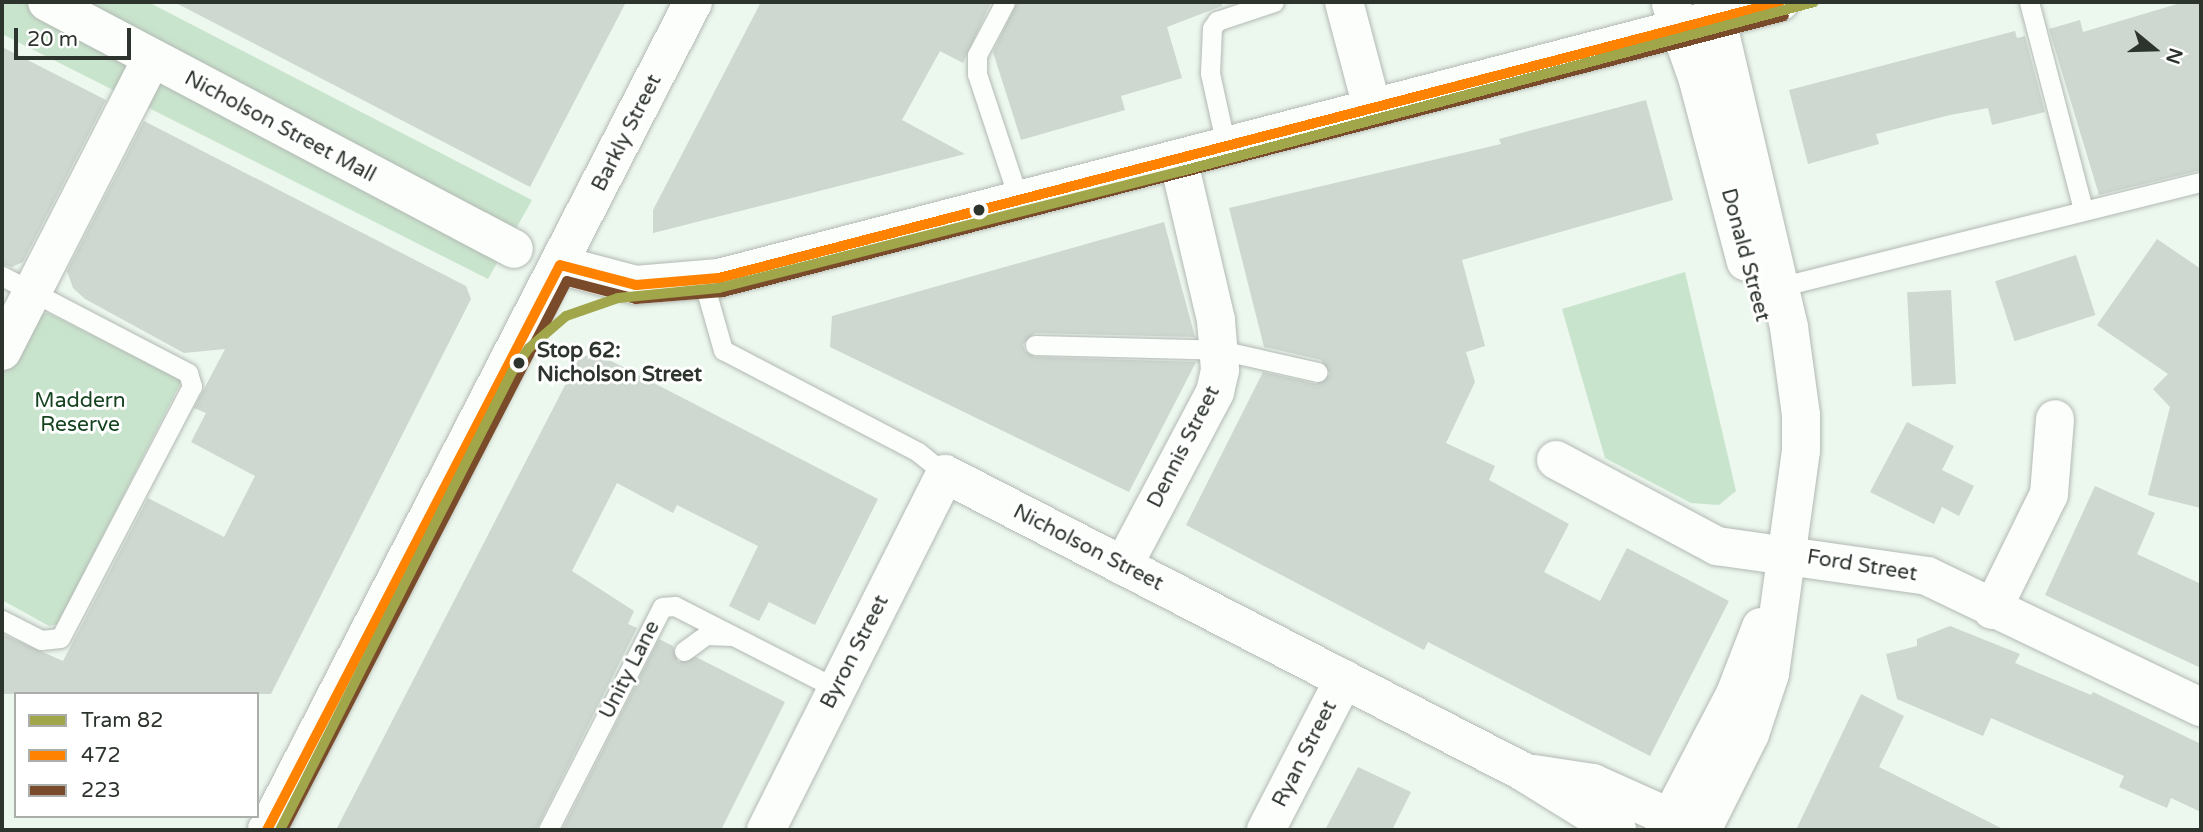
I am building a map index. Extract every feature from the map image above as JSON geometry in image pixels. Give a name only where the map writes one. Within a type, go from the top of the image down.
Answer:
[{"type":"street","name":"Nicholson Street Mall","points":[[47,2],[151,60],[514,249]]},
{"type":"street","name":"Barkly Street","points":[[267,830],[693,2]]},
{"type":"street","points":[[1344,2],[1372,107]]},
{"type":"street","points":[[560,265],[623,284],[703,280],[1372,107],[1675,14],[1780,2]]},
{"type":"street","name":"Donald Street","points":[[1682,827],[1763,702],[1787,559],[1801,415],[1796,361],[1714,9]]},
{"type":"street","name":"Donald Street","points":[[1675,14],[1697,77],[1766,337],[1791,515]]},
{"type":"street","points":[[2,351],[17,284],[151,60]]},
{"type":"street","name":"Dennis Street","points":[[1123,566],[1215,392],[1220,350],[1178,158]]},
{"type":"street","points":[[1993,610],[2049,494],[2055,419]]},
{"type":"street","name":"Ford Street","points":[[1556,460],[1717,546],[1787,559],[1912,572],[2201,708]]},
{"type":"street","name":"Nicholson Street","points":[[945,474],[1522,771],[1617,830]]},
{"type":"street","name":"Byron Street","points":[[766,830],[945,474]]},
{"type":"street","name":"Ryan Street","points":[[1266,830],[1343,679]]},
{"type":"street","name":"Nicholson Street","points":[[1522,771],[1593,782],[1682,827]]},
{"type":"lane","points":[[1005,2],[977,55],[977,74],[1019,200]]},
{"type":"lane","points":[[1226,146],[1210,73],[1212,29],[1217,21],[1274,2]]},
{"type":"lane","points":[[2029,2],[2083,210]]},
{"type":"lane","points":[[1779,287],[2201,182]]},
{"type":"lane","name":"Nicholson Street","points":[[703,280],[723,350],[918,452],[945,474]]},
{"type":"lane","points":[[2,620],[41,640],[60,638],[192,386],[188,373],[17,284]]},
{"type":"lane","points":[[1035,345],[1220,350],[1318,372]]},
{"type":"lane","name":"Unity Lane","points":[[548,830],[662,607],[675,606],[837,689]]},
{"type":"lane","points":[[684,651],[706,635],[740,637]]},
{"type":"green space","points":[[2,2],[148,2],[532,200],[488,279],[2,34]]},
{"type":"green space","points":[[1685,272],[1736,491],[1719,505],[1691,503],[1605,458],[1562,309]]},
{"type":"green space","name":"Maddern Reserve","points":[[48,313],[182,380],[58,624],[49,626],[2,600],[2,375],[38,314]]},
{"type":"building","points":[[174,2],[626,2],[530,187]]},
{"type":"building","points":[[761,2],[991,2],[963,63],[940,51],[902,120],[965,154],[653,233],[653,210]]},
{"type":"building","points":[[1017,2],[1222,2],[1222,6],[1167,27],[1182,78],[1121,96],[1125,110],[1021,140],[993,52]]},
{"type":"building","points":[[2184,2],[2201,2],[2201,170],[2099,195],[2049,29],[2080,20],[2083,32]]},
{"type":"building","points":[[2015,31],[2017,38],[2025,36],[2045,112],[1992,125],[1988,108],[1950,115],[1876,134],[1879,144],[1808,164],[1789,90]]},
{"type":"building","points":[[2,47],[106,100],[23,262],[12,267],[2,264]]},
{"type":"building","points":[[1646,100],[1673,200],[1462,260],[1485,346],[1466,352],[1475,382],[1446,443],[1495,466],[1489,480],[1569,524],[1544,572],[1600,601],[1627,548],[1729,601],[1650,756],[1428,642],[1424,650],[1186,525],[1263,372],[1316,384],[1330,374],[1321,360],[1264,347],[1229,208],[1501,144],[1499,139]]},
{"type":"building","points":[[144,121],[466,286],[471,299],[271,694],[2,694],[2,634],[63,661],[148,498],[224,537],[255,476],[191,442],[206,413],[194,408],[225,349],[184,353],[85,299],[73,288],[67,271]]},
{"type":"building","points":[[1164,222],[1195,337],[1035,333],[1023,344],[1025,351],[1035,357],[1196,362],[1129,492],[830,347],[832,316]]},
{"type":"building","points":[[2157,239],[2201,269],[2201,508],[2148,495],[2170,407],[2153,389],[2168,374],[2097,325]]},
{"type":"building","points":[[2076,255],[2095,315],[2015,341],[1995,281]]},
{"type":"building","points":[[1951,290],[1956,384],[1912,386],[1907,292]]},
{"type":"building","points":[[594,352],[878,499],[815,625],[769,602],[759,621],[729,606],[758,546],[677,505],[673,513],[617,483],[572,571],[634,611],[628,624],[637,628],[536,830],[336,830],[578,360]]},
{"type":"building","points":[[1907,422],[1954,446],[1942,470],[1974,486],[1959,516],[1942,507],[1934,524],[1870,492]]},
{"type":"building","points":[[2095,486],[2155,513],[2137,554],[2201,584],[2201,668],[2045,595]]},
{"type":"building","points":[[1950,626],[2020,654],[2015,663],[2091,695],[2093,692],[2201,744],[2201,812],[2171,798],[2167,808],[2119,787],[2124,776],[1991,718],[1983,736],[1897,699],[1886,654],[1917,646],[1917,639]]},
{"type":"building","points":[[659,639],[673,646],[678,662],[696,657],[785,702],[721,830],[562,830]]},
{"type":"building","points":[[1861,694],[1904,716],[1879,767],[2005,830],[1796,830]]},
{"type":"building","points":[[1358,767],[1411,792],[1392,830],[1325,830]]},
{"type":"tram line","name":"82","points":[[280,830],[512,372],[529,348],[566,316],[618,298],[719,288],[1182,171],[1814,2]]},
{"type":"transit line","name":"472","points":[[560,265],[636,285],[719,278],[1780,2]]},
{"type":"transit line","name":"223","points":[[283,830],[567,281],[636,299],[723,292],[1784,16]]},
{"type":"transit line","name":"472","points":[[267,830],[560,265]]},
{"type":"place","name":"Stop 62: Nicholson Street","points":[[519,363]]}]
